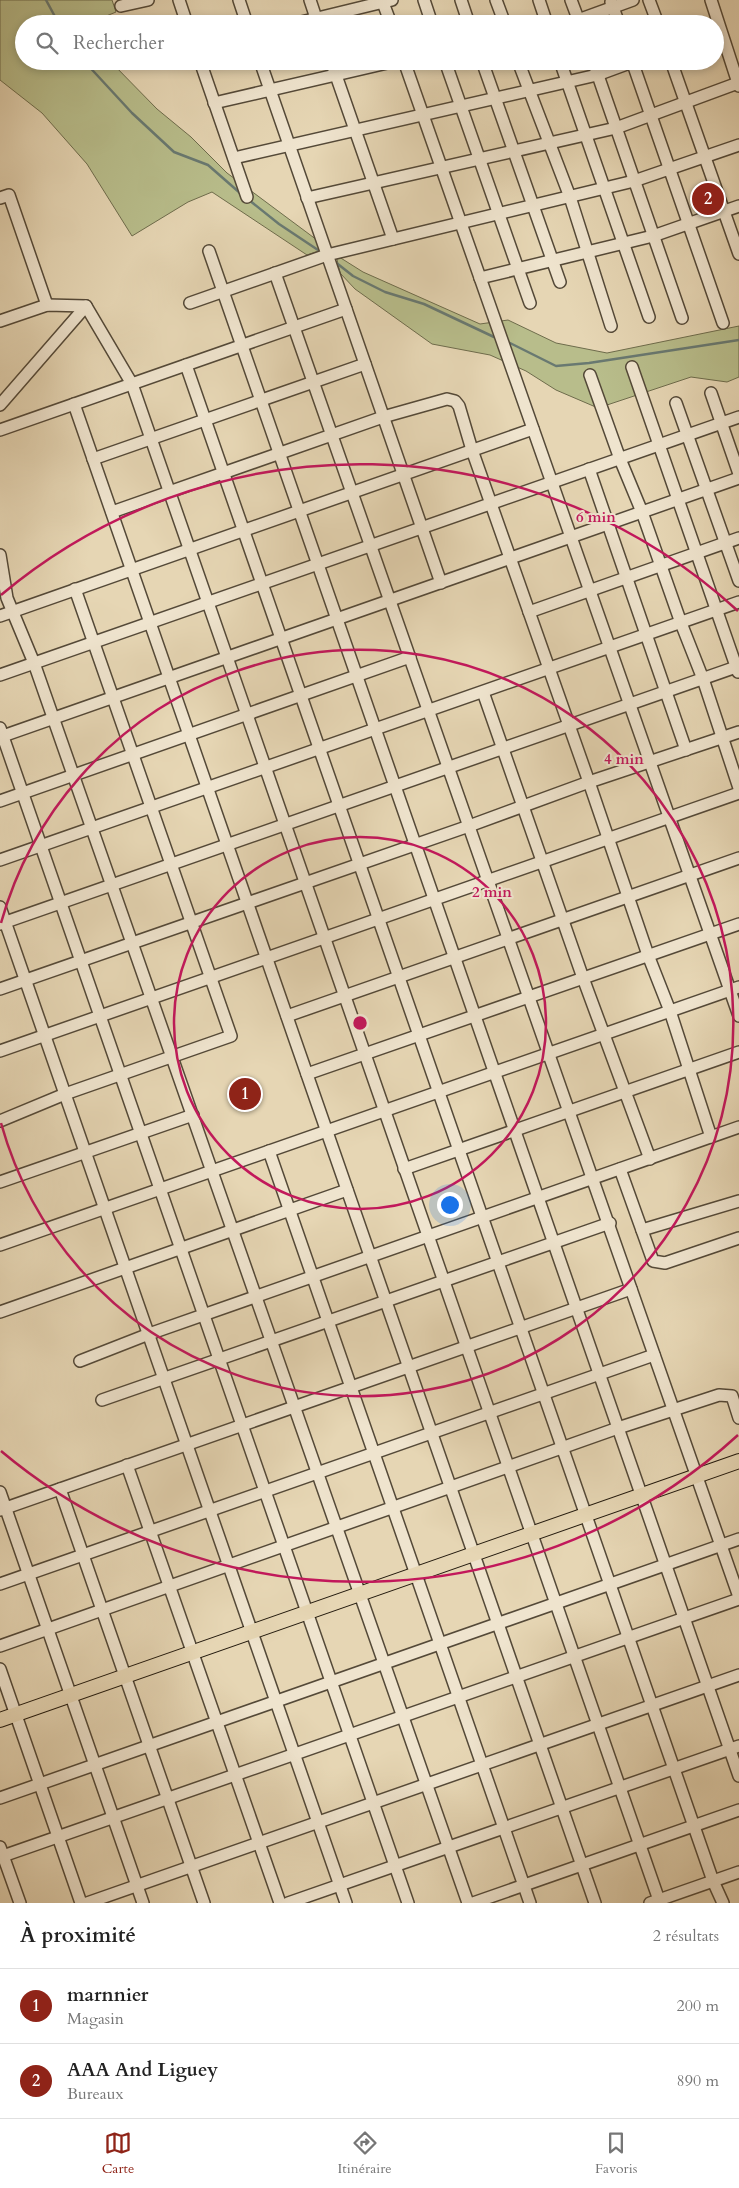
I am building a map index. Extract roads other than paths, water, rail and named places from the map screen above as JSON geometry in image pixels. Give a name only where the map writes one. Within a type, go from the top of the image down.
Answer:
[{"type":"main road","points":[[0,1720],[739,1462]]},
{"type":"street","points":[[121,6],[148,0]]},
{"type":"street","points":[[178,0],[184,15]]},
{"type":"street","points":[[238,0],[244,15]]},
{"type":"street","points":[[310,0],[315,15]]},
{"type":"street","points":[[424,0],[429,15]]},
{"type":"street","points":[[461,0],[466,15]]},
{"type":"street","points":[[496,0],[502,15]]},
{"type":"street","points":[[539,0],[544,15]]},
{"type":"street","points":[[571,0],[576,15]]},
{"type":"street","points":[[592,15],[612,4],[633,0]]},
{"type":"street","points":[[649,0],[655,15]]},
{"type":"street","points":[[711,0],[714,15]]},
{"type":"street","points":[[338,15],[386,1],[389,15]]},
{"type":"street","points":[[307,198],[616,128],[738,84],[724,47]]},
{"type":"street","points":[[203,70],[247,197]]},
{"type":"street","points":[[263,70],[441,583]]},
{"type":"street","points":[[334,70],[393,239]]},
{"type":"street","points":[[214,103],[357,70]]},
{"type":"street","points":[[407,70],[650,763],[711,934],[734,988],[739,1016]]},
{"type":"street","points":[[448,70],[530,302]]},
{"type":"street","points":[[485,70],[560,282]]},
{"type":"street","points":[[521,70],[570,197],[611,326]]},
{"type":"street","points":[[563,70],[649,317]]},
{"type":"street","points":[[595,70],[682,318]]},
{"type":"street","points":[[234,158],[597,75],[611,70]]},
{"type":"street","points":[[636,70],[723,323]]},
{"type":"street","points":[[674,70],[739,254]]},
{"type":"street","points":[[190,303],[327,255],[634,181],[739,145]]},
{"type":"street","points":[[0,198],[9,195],[47,305]]},
{"type":"street","points":[[480,278],[653,236],[739,206]]},
{"type":"street","points":[[209,251],[684,1618],[708,1686],[734,1748],[739,1776]]},
{"type":"street","points":[[20,1903],[1,1853],[58,1837],[113,1818],[739,1598],[631,1289],[610,1223],[592,1179],[508,938],[490,880],[448,767],[275,273]]},
{"type":"street","points":[[0,321],[47,305],[86,306]]},
{"type":"street","points":[[86,306],[132,384],[640,1845],[656,1902],[739,1872]]},
{"type":"street","points":[[0,405],[86,306]]},
{"type":"street","points":[[0,430],[346,309]]},
{"type":"street","points":[[186,364],[520,1328],[713,1881],[723,1903]]},
{"type":"street","points":[[93,459],[365,364]]},
{"type":"street","points":[[3,923],[666,691],[738,669],[632,367]]},
{"type":"street","points":[[590,374],[703,679],[739,788]]},
{"type":"street","points":[[711,393],[739,474]]},
{"type":"street","points":[[112,512],[383,417],[440,401],[455,401],[459,406],[472,450],[589,782],[627,897],[670,1011],[711,1137]]},
{"type":"street","points":[[676,403],[739,581]]},
{"type":"street","points":[[74,404],[595,1903]]},
{"type":"street","points":[[0,675],[739,417]]},
{"type":"street","points":[[0,616],[533,429]]},
{"type":"street","points":[[589,470],[686,750]]},
{"type":"street","points":[[408,1903],[1,734],[113,698],[739,478]]},
{"type":"street","points":[[528,612],[739,538]]},
{"type":"street","points":[[0,555],[7,598],[54,718],[468,1903]]},
{"type":"street","points":[[0,1121],[65,1094],[230,1036],[75,589]]},
{"type":"street","points":[[0,860],[739,602]]},
{"type":"street","points":[[0,800],[410,657]]},
{"type":"street","points":[[483,692],[544,861],[583,978],[650,1159]]},
{"type":"street","points":[[0,989],[416,845],[589,782],[739,732]]},
{"type":"street","points":[[0,1051],[739,793]]},
{"type":"street","points":[[287,1016],[739,858]]},
{"type":"street","points":[[0,906],[3,923],[86,1152],[346,1903]]},
{"type":"street","points":[[307,1074],[739,924]]},
{"type":"street","points":[[0,1245],[734,988]]},
{"type":"street","points":[[404,1169],[739,1052]]},
{"type":"street","points":[[0,1182],[193,1115]]},
{"type":"street","points":[[80,1362],[149,1334],[739,1128]]},
{"type":"street","points":[[269,1151],[530,1903]]},
{"type":"street","points":[[620,1169],[653,1261],[665,1263],[739,1238]]},
{"type":"street","points":[[0,1312],[347,1190]]},
{"type":"street","points":[[642,1230],[739,1201]]},
{"type":"street","points":[[102,1400],[610,1223]]},
{"type":"street","points":[[3,1509],[631,1289]]},
{"type":"street","points":[[0,1584],[654,1355]]},
{"type":"street","points":[[0,1646],[618,1428],[726,1395],[732,1396],[739,1418]]},
{"type":"street","points":[[128,1466],[280,1903]]},
{"type":"street","points":[[60,1489],[204,1903]]},
{"type":"street","points":[[0,1492],[3,1509],[29,1574],[143,1903]]},
{"type":"street","points":[[0,1798],[739,1539]]},
{"type":"street","points":[[0,1669],[82,1903]]},
{"type":"street","points":[[87,1903],[739,1675]]},
{"type":"street","points":[[288,1903],[734,1748]]},
{"type":"street","points":[[474,1903],[739,1810]]},
{"type":"waterway","points":[[46,0],[54,15]]},
{"type":"waterway","points":[[92,70],[132,113],[174,152],[208,165],[240,193]]},
{"type":"waterway","points":[[249,200],[279,224],[321,252]]},
{"type":"waterway","points":[[334,261],[353,276],[385,292],[424,304],[494,337]]},
{"type":"waterway","points":[[510,343],[556,366],[589,363],[739,340]]},
{"type":"place","name":"AAA And Liguey","points":[[708,199]]},
{"type":"place","name":"marnnier","points":[[245,1094]]}]
